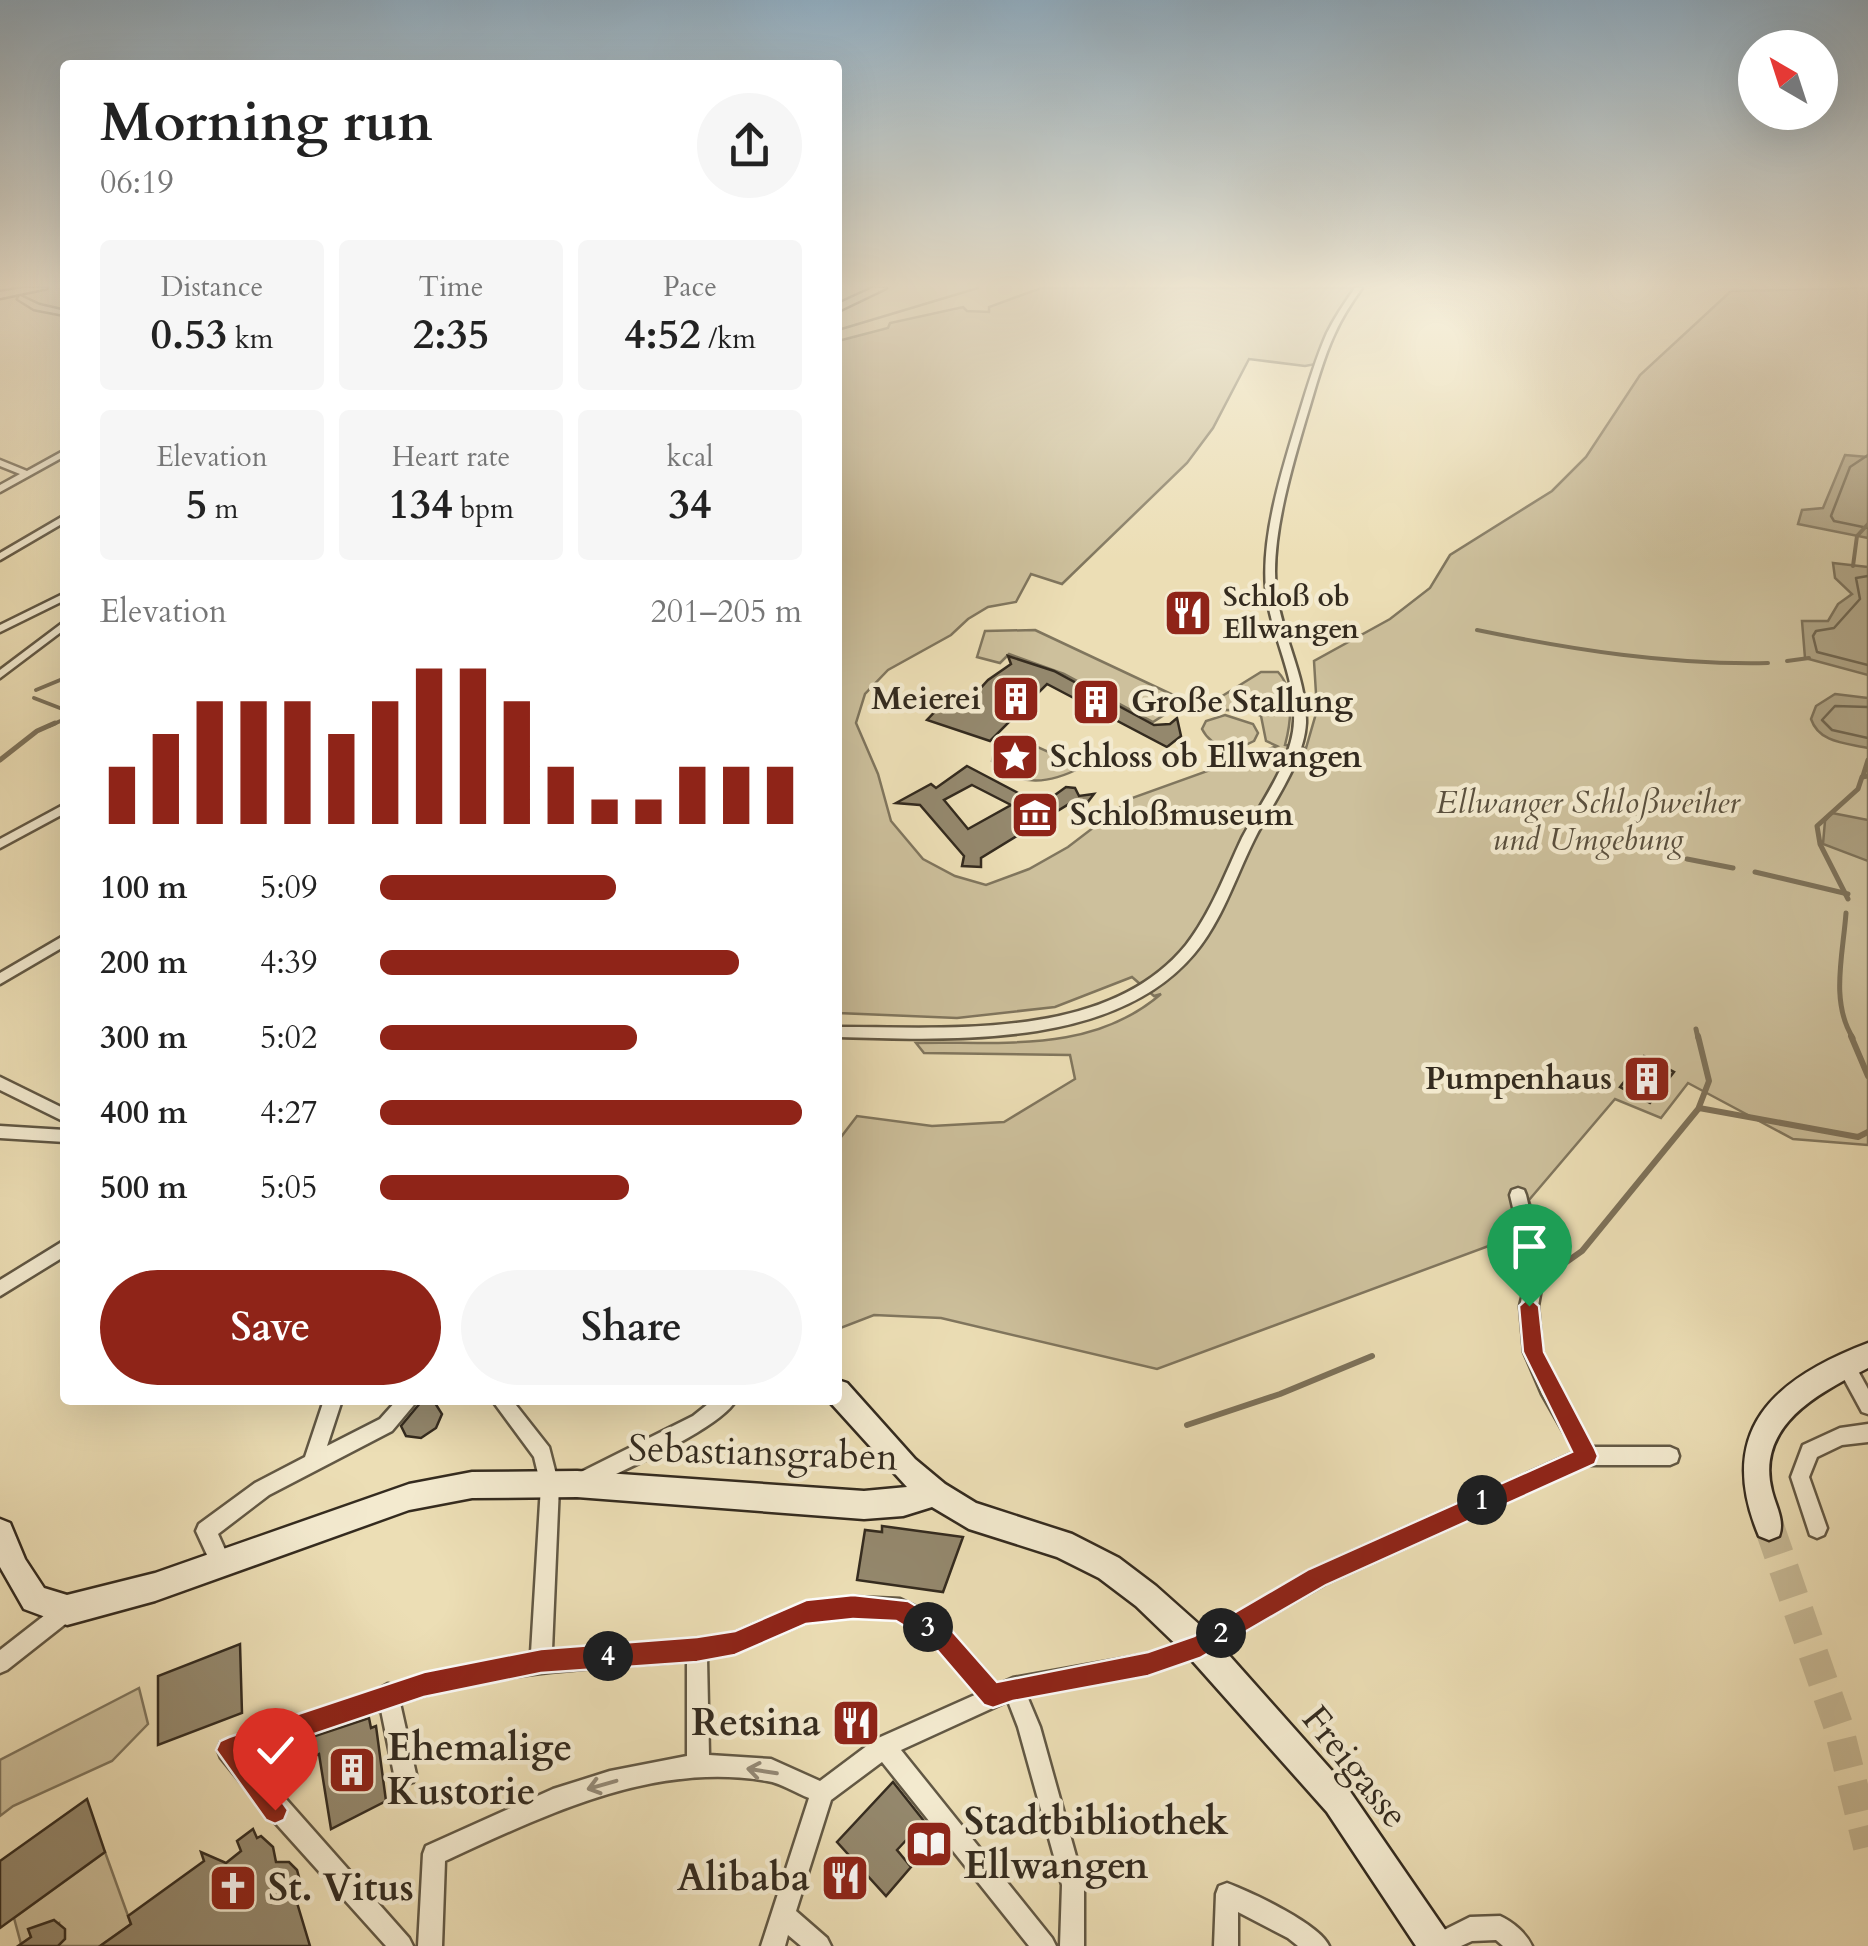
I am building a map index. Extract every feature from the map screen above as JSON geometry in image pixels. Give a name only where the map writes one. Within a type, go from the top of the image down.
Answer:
[{"type":"street","points":[[842,1032],[1030,1028],[1078,1018],[1131,997],[1176,964],[1208,922],[1297,740],[1300,708],[1295,671],[1270,588],[1273,540],[1282,498],[1316,379]]},
{"type":"street","points":[[0,489],[60,456]]},
{"type":"street","points":[[0,463],[27,474]]},
{"type":"street","points":[[0,557],[60,521]]},
{"type":"street","points":[[0,629],[60,599]]},
{"type":"street","points":[[0,675],[60,628]]},
{"type":"street","points":[[0,844],[60,811]]},
{"type":"street","points":[[0,980],[60,943]]},
{"type":"street","points":[[0,1083],[60,1113]]},
{"type":"street","points":[[0,1132],[60,1136]]},
{"type":"street","points":[[1518,1195],[1535,1262],[1528,1317],[1533,1352],[1548,1388],[1587,1456]]},
{"type":"street","points":[[0,1289],[60,1250]]},
{"type":"street","points":[[1768,1526],[1756,1481],[1758,1451],[1766,1426],[1787,1400],[1857,1361],[1868,1406]]},
{"type":"street","points":[[842,1396],[906,1468],[935,1494]]},
{"type":"street","points":[[313,1461],[331,1405]]},
{"type":"street","points":[[221,1563],[206,1532],[262,1489],[386,1425],[404,1405]]},
{"type":"street","points":[[505,1405],[563,1485],[541,1661]]},
{"type":"street","name":"Sebastiansgraben","points":[[563,1485],[699,1422],[721,1405]]},
{"type":"street","points":[[1817,1528],[1800,1477],[1810,1451],[1840,1437],[1868,1433]]},
{"type":"street","points":[[773,1946],[822,1793],[884,1747],[1003,1692],[1148,1664],[1200,1646],[1318,1577],[1587,1456],[1670,1456]]},
{"type":"street","name":"Sebastiansgraben","points":[[0,1663],[66,1610],[115,1598],[409,1497],[472,1485],[563,1485],[864,1505],[904,1502],[935,1494],[969,1514],[1062,1544],[1109,1568],[1200,1646]]},
{"type":"street","points":[[0,1534],[34,1600],[66,1610]]},
{"type":"street","points":[[401,1946],[275,1810],[229,1750],[388,1694],[541,1661],[697,1650],[735,1643],[806,1612],[853,1607],[900,1610],[937,1632],[1003,1692],[1029,1727],[1073,1885],[1072,1946]]},
{"type":"street","name":"Freigasse","points":[[1200,1646],[1338,1800],[1436,1946],[1470,1929],[1500,1928],[1520,1946]]},
{"type":"street","points":[[697,1650],[698,1765]]},
{"type":"street","points":[[388,1694],[405,1774]]},
{"type":"street","points":[[884,1747],[1044,1946]]},
{"type":"street","points":[[430,1946],[434,1854],[553,1800],[610,1782],[698,1765],[771,1770],[822,1793]]},
{"type":"street","points":[[1226,1946],[1227,1894],[1296,1930],[1316,1946]]},
{"type":"street","points":[[782,1914],[819,1946]]},
{"type":"green space","name":"Ellwanger Schloßweiher und Umgebung","points":[[842,379],[1239,379],[1213,428],[1187,463],[1062,584],[1031,574],[1016,602],[988,607],[968,619],[951,635],[888,670],[865,694],[856,723],[878,774],[891,821],[923,859],[955,876],[986,885],[1029,869],[1068,847],[1132,798],[1277,746],[1266,741],[1261,716],[1206,706],[1261,672],[1278,672],[1287,688],[1290,717],[1285,745],[1306,748],[1317,710],[1314,661],[1390,619],[1430,588],[1450,555],[1552,491],[1586,457],[1637,379],[1868,379],[1868,1145],[1793,1139],[1688,1083],[1661,1118],[1615,1099],[1529,1200],[1537,1228],[1157,1369],[941,1318],[874,1315],[842,1327],[842,1136],[857,1116],[932,1126],[1004,1122],[1075,1079],[1070,1055],[924,1053],[916,1043],[1013,1042],[1076,1035],[1105,1027],[1161,994],[1154,996],[1132,977],[1055,1007],[957,1018],[842,1013]]},
{"type":"green space","points":[[1035,630],[1186,701],[1153,722],[1064,674],[1009,654],[1000,663],[977,657],[985,631]]},
{"type":"green space","points":[[1225,715],[1253,724],[1258,733],[1254,741],[1232,747],[1206,736],[1202,729],[1206,721]]},
{"type":"green space","points":[[1013,736],[1082,767],[1046,780],[1013,776],[992,761],[994,752]]},
{"type":"green space","points":[[139,1688],[148,1724],[112,1761],[13,1806],[0,1816],[0,1760]]},
{"type":"green space","points":[[105,1852],[131,1924],[100,1946],[58,1946],[59,1923],[30,1933],[31,1937],[21,1944],[14,1918]]},
{"type":"water","points":[[1845,455],[1868,457],[1868,538],[1798,524],[1802,510],[1823,508]]},
{"type":"water","points":[[1833,563],[1868,567],[1868,675],[1805,658],[1802,621],[1828,621],[1838,604],[1852,594],[1835,578]]},
{"type":"water","points":[[1835,694],[1868,698],[1868,748],[1834,741],[1815,727],[1811,719],[1816,706]]},
{"type":"water","points":[[1832,813],[1868,820],[1868,861],[1823,844],[1825,821]]},
{"type":"building","points":[[1008,656],[1054,671],[1154,725],[1170,724],[1177,718],[1181,736],[1167,747],[1047,684],[990,741],[927,720],[949,697],[967,703],[988,680],[1011,664]]},
{"type":"building","name":"Schloßmuseum","points":[[967,766],[1041,805],[1066,787],[1075,788],[1079,796],[1094,794],[1084,807],[1086,811],[1069,804],[981,858],[981,867],[962,866],[964,856],[920,805],[896,803],[931,784],[936,788]],"holes":[[[972,785],[1011,805],[968,829],[944,800]]]},
{"type":"building","name":"Pumpenhaus","points":[[1644,1056],[1674,1072],[1650,1103],[1620,1087]]},
{"type":"building","points":[[418,1405],[436,1405],[442,1414],[436,1428],[421,1438],[406,1436],[401,1426]]},
{"type":"building","points":[[882,1526],[963,1537],[943,1592],[857,1580],[865,1530],[882,1532]]},
{"type":"building","points":[[240,1644],[242,1713],[158,1745],[158,1676]]},
{"type":"building","name":"Ehemalige Kustorie","points":[[369,1718],[371,1728],[376,1726],[386,1801],[331,1829],[319,1754],[271,1777],[260,1764],[315,1736]]},
{"type":"building","points":[[893,1782],[924,1821],[897,1850],[911,1867],[886,1896],[837,1842]]},
{"type":"building","points":[[87,1799],[105,1852],[0,1928],[0,1861]]},
{"type":"building","name":"St. Vitus","points":[[253,1829],[257,1838],[261,1836],[273,1847],[276,1862],[289,1862],[297,1870],[300,1881],[295,1896],[310,1946],[100,1946],[131,1924],[128,1916],[204,1861],[201,1852],[226,1863],[241,1851],[237,1841]]},
{"type":"building","points":[[54,1920],[65,1929],[65,1939],[58,1946],[18,1946],[31,1937],[28,1929]]},
{"type":"waterway","points":[[1853,566],[1857,536],[1868,524]]},
{"type":"waterway","points":[[1477,630],[1622,655],[1694,662],[1768,663]]},
{"type":"waterway","points":[[1787,661],[1809,658]]},
{"type":"waterway","points":[[36,690],[60,680]]},
{"type":"waterway","points":[[34,698],[60,708]]},
{"type":"waterway","points":[[49,726],[60,721]]},
{"type":"waterway","points":[[0,760],[37,731],[55,723]]},
{"type":"waterway","points":[[1863,776],[1868,760]]},
{"type":"waterway","points":[[1845,893],[1820,844],[1817,826],[1858,789],[1862,777],[1868,776]]},
{"type":"waterway","points":[[1687,859],[1733,868]]},
{"type":"waterway","points":[[1755,872],[1845,893]]},
{"type":"waterway","points":[[1845,893],[1848,899]]},
{"type":"waterway","points":[[1846,913],[1840,994],[1853,1038]]},
{"type":"waterway","points":[[1696,1029],[1698,1038]]},
{"type":"waterway","points":[[1698,1036],[1709,1081],[1699,1107]]},
{"type":"waterway","points":[[1851,1036],[1868,1076]]},
{"type":"waterway","points":[[1537,1263],[1565,1263],[1582,1251],[1699,1108],[1858,1137],[1868,1132]]},
{"type":"waterway","points":[[1187,1425],[1280,1394],[1372,1356]]},
{"type":"tunnel","points":[[1769,1526],[1838,1725],[1868,1847]]},
{"type":"place","name":"Schloß ob Ellwangen","points":[[1188,613]]},
{"type":"place","name":"Meierei","points":[[1016,699]]},
{"type":"place","name":"Große Stallung","points":[[1096,702]]},
{"type":"place","name":"Schloss ob Ellwangen","points":[[1015,757]]},
{"type":"place","name":"Schloßmuseum","points":[[1035,815]]},
{"type":"place","name":"Pumpenhaus","points":[[1647,1079]]},
{"type":"place","name":"Retsina","points":[[856,1723]]},
{"type":"place","name":"Ehemalige Kustorie","points":[[352,1770]]},
{"type":"place","name":"Stadtbibliothek Ellwangen","points":[[929,1844]]},
{"type":"place","name":"Alibaba","points":[[845,1878]]},
{"type":"place","name":"St. Vitus","points":[[233,1888]]},
{"type":"route","points":[[275,1810],[229,1750],[424,1685],[541,1661],[697,1650],[735,1643],[806,1612],[853,1607],[900,1610],[937,1632],[993,1696],[1013,1688],[1148,1664],[1200,1646],[1318,1577],[1468,1506],[1587,1456],[1548,1388],[1533,1352],[1529,1306]]}]
